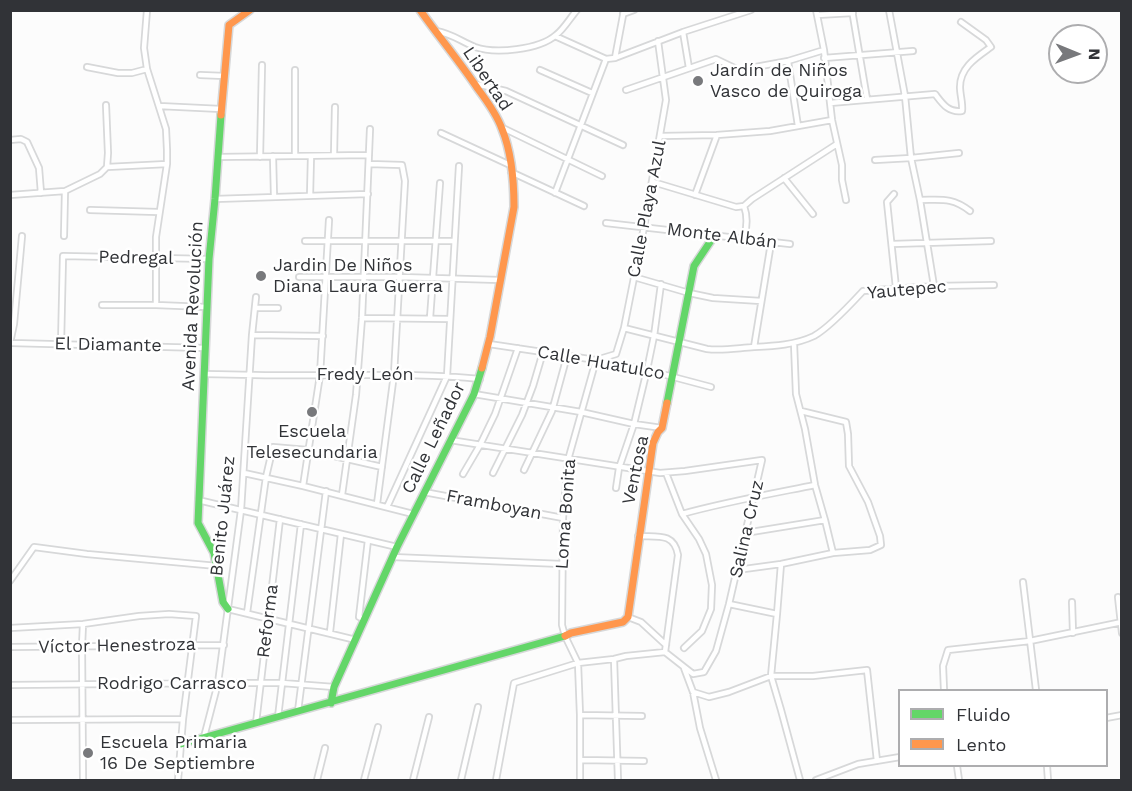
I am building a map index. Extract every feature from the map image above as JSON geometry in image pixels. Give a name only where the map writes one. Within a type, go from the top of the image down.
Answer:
[{"type":"street","points":[[147,10],[144,48],[147,69],[166,129],[167,164],[156,237],[156,305]]},
{"type":"street","name":"Avenida Revolución","points":[[228,609],[223,602],[214,553],[198,522],[198,500],[209,259],[229,25],[250,10]]},
{"type":"street","name":"Libertad","points":[[420,10],[476,84],[503,129],[510,168]]},
{"type":"street","points":[[434,31],[448,33],[476,47],[498,51],[522,48],[541,44],[555,36],[577,10]]},
{"type":"street","points":[[615,57],[623,12],[634,10]]},
{"type":"street","points":[[889,10],[905,96],[911,158],[934,286]]},
{"type":"street","points":[[555,36],[606,59],[750,11]]},
{"type":"street","points":[[846,200],[842,165],[832,120],[824,50],[816,13],[853,12],[867,99]]},
{"type":"street","points":[[830,103],[934,94],[945,107],[962,111],[959,89],[961,75],[971,62],[991,47],[986,40],[961,22]]},
{"type":"street","points":[[683,32],[689,68]]},
{"type":"street","name":"Calle Playa Azul","points":[[596,360],[616,354],[624,328],[653,182],[666,100],[658,41]]},
{"type":"street","points":[[626,90],[716,58],[739,70],[788,61],[824,50]]},
{"type":"street","points":[[824,58],[913,51]]},
{"type":"street","points":[[555,193],[606,59]]},
{"type":"street","points":[[788,61],[798,126]]},
{"type":"street","points":[[260,157],[262,65]]},
{"type":"street","points":[[87,67],[118,73],[132,73],[147,69]]},
{"type":"street","points":[[295,70],[295,156]]},
{"type":"street","points":[[540,70],[592,93]]},
{"type":"street","points":[[200,75],[225,76]]},
{"type":"street","points":[[476,84],[506,91],[623,146]]},
{"type":"street","points":[[10,195],[65,191],[100,174],[107,167],[106,105]]},
{"type":"street","points":[[159,106],[221,109]]},
{"type":"street","points":[[334,107],[334,155]]},
{"type":"street","points":[[661,136],[770,131],[832,120]]},
{"type":"street","points":[[342,495],[358,375],[370,129]]},
{"type":"street","points":[[503,129],[602,176]]},
{"type":"street","points":[[441,133],[584,206]]},
{"type":"street","points":[[694,195],[717,135]]},
{"type":"street","points":[[10,140],[21,139],[27,142],[39,168],[41,193]]},
{"type":"street","points":[[653,182],[736,207],[744,206],[837,144]]},
{"type":"street","points":[[875,160],[959,153]]},
{"type":"street","points":[[218,157],[369,155]]},
{"type":"street","points":[[273,156],[274,196]]},
{"type":"street","points":[[310,196],[311,156]]},
{"type":"street","points":[[107,167],[167,164]]},
{"type":"street","points":[[369,164],[402,165],[405,181],[394,374],[377,504]]},
{"type":"street","points":[[387,507],[447,376],[459,166]]},
{"type":"street","name":"Calle Leñador","points":[[331,703],[334,687],[392,557],[480,379],[489,344],[514,206],[510,168]]},
{"type":"street","points":[[784,178],[813,213]]},
{"type":"street","points":[[430,318],[440,183]]},
{"type":"street","points":[[64,236],[65,191]]},
{"type":"street","points":[[215,199],[368,194]]},
{"type":"street","points":[[894,194],[887,202],[896,288]]},
{"type":"street","points":[[920,200],[951,200],[969,211]]},
{"type":"street","points":[[744,206],[747,214],[744,239]]},
{"type":"street","points":[[90,210],[158,212]]},
{"type":"street","points":[[303,486],[320,375],[329,220]]},
{"type":"street","name":"Monte Albán","points":[[606,223],[790,244]]},
{"type":"street","points":[[11,343],[22,236]]},
{"type":"street","name":"Ventosa","points":[[628,617],[638,537],[655,437],[662,428],[694,266],[714,236]]},
{"type":"street","points":[[305,241],[454,241]]},
{"type":"street","points":[[892,244],[991,242]]},
{"type":"street","points":[[754,347],[771,243]]},
{"type":"street","name":"Pedregal","points":[[61,344],[63,256],[209,259]]},
{"type":"street","points":[[299,277],[500,280]]},
{"type":"street","points":[[634,277],[713,298],[761,301]]},
{"type":"street","points":[[616,488],[619,468],[634,424],[647,370],[654,336],[660,284]]},
{"type":"street","name":"Yautepec","points":[[624,328],[706,349],[776,346],[794,343],[815,335],[863,291],[994,285]]},
{"type":"street","name":"Benito Juárez","points":[[204,737],[218,683],[241,510],[256,297]]},
{"type":"street","points":[[102,305],[207,307]]},
{"type":"street","points":[[255,308],[278,308]]},
{"type":"street","points":[[362,318],[450,319]]},
{"type":"street","points":[[252,335],[323,336]]},
{"type":"street","name":"El Diamante","points":[[11,343],[205,348]]},
{"type":"street","points":[[794,343],[796,394],[815,485],[833,553]]},
{"type":"street","name":"Calle Huatulco","points":[[489,344],[596,360],[673,376],[711,387]]},
{"type":"street","points":[[463,474],[480,445],[501,399],[518,348]]},
{"type":"street","points":[[493,473],[522,415],[543,352]]},
{"type":"street","points":[[524,470],[553,407],[567,356]]},
{"type":"street","name":"Loma Bonita","points":[[578,663],[562,625],[563,518],[568,460],[596,360]]},
{"type":"street","name":"Fredy León","points":[[204,375],[394,374],[480,379]]},
{"type":"street","points":[[474,394],[662,428]]},
{"type":"street","points":[[737,570],[833,553],[870,550],[881,545],[868,502],[849,466],[846,422],[801,411]]},
{"type":"street","points":[[450,440],[619,468]]},
{"type":"street","points":[[247,613],[266,477],[273,447],[308,450],[382,467]]},
{"type":"street","name":"Salina Cruz","points":[[619,468],[666,473],[762,460],[716,651],[704,672],[693,674],[684,668]]},
{"type":"street","points":[[244,473],[326,491],[413,514]]},
{"type":"street","points":[[666,473],[682,514],[706,554],[712,585],[711,609],[702,631],[684,648]]},
{"type":"street","points":[[682,514],[710,506],[815,485]]},
{"type":"street","points":[[298,711],[326,491]]},
{"type":"street","name":"Framboyan","points":[[424,492],[563,518]]},
{"type":"street","points":[[198,500],[397,547]]},
{"type":"street","name":"Reforma","points":[[256,723],[280,519]]},
{"type":"street","points":[[745,533],[825,520]]},
{"type":"street","points":[[278,717],[301,525]]},
{"type":"street","points":[[330,632],[341,534]]},
{"type":"street","points":[[638,537],[668,538],[677,549],[665,652]]},
{"type":"street","points":[[365,620],[359,617],[368,540]]},
{"type":"street","points":[[10,581],[34,547],[217,566]]},
{"type":"street","points":[[392,557],[562,564]]},
{"type":"street","points":[[781,564],[771,676],[800,780]]},
{"type":"street","points":[[1023,582],[1036,689]]},
{"type":"street","points":[[1118,597],[1122,633]]},
{"type":"street","points":[[1072,602],[1073,633]]},
{"type":"street","points":[[729,604],[777,614]]},
{"type":"street","points":[[228,609],[356,640]]},
{"type":"street","points":[[10,628],[83,624],[159,614],[196,615],[178,780]]},
{"type":"street","points":[[181,744],[571,633],[623,622],[628,617],[641,622],[666,645]]},
{"type":"street","points":[[944,689],[942,666],[948,650],[1030,642],[1121,622]]},
{"type":"street","points":[[83,624],[83,780]]},
{"type":"street","name":"Víctor Henestroza","points":[[10,647],[224,645]]},
{"type":"street","points":[[496,780],[514,683],[578,663],[665,652],[684,668],[693,692],[700,728],[716,780]]},
{"type":"street","points":[[614,659],[618,780]]},
{"type":"street","points":[[578,663],[580,780]]},
{"type":"street","points":[[693,692],[710,697],[729,693],[771,676],[813,676],[867,670],[877,761]]},
{"type":"street","name":"Rodrigo Carrasco","points":[[10,685],[282,683],[334,687]]},
{"type":"street","points":[[461,780],[478,707]]},
{"type":"street","points":[[580,715],[642,716]]},
{"type":"street","points":[[413,780],[429,717]]},
{"type":"street","points":[[10,720],[183,719]]},
{"type":"street","points":[[364,780],[378,727]]},
{"type":"street","points":[[317,780],[325,748]]},
{"type":"street","points":[[816,780],[858,764],[898,757]]},
{"type":"street","points":[[580,760],[644,761]]},
{"type":"traffic: fast","points":[[221,115],[209,259],[198,523],[214,553],[223,602],[228,609]]},
{"type":"traffic: fast","points":[[667,403],[694,266],[714,236]]},
{"type":"traffic: fast","points":[[331,703],[334,687],[397,547],[474,394],[482,368]]},
{"type":"traffic: fast","points":[[181,744],[565,636]]},
{"type":"traffic: slow","points":[[221,115],[229,25],[250,10]]},
{"type":"traffic: slow","points":[[420,10],[492,108],[502,129],[510,157],[514,207],[490,337],[482,368]]},
{"type":"traffic: slow","points":[[565,636],[623,622],[628,617],[653,443],[662,428],[667,403]]},
{"type":"place","name":"Jardín de Niños Vasco de Quiroga","points":[[698,81]]},
{"type":"place","name":"Jardin De Niños Diana Laura Guerra","points":[[261,276]]},
{"type":"place","name":"Escuela Telesecundaria","points":[[312,412]]},
{"type":"place","name":"Escuela Primaria 16 De Septiembre","points":[[88,753]]}]
